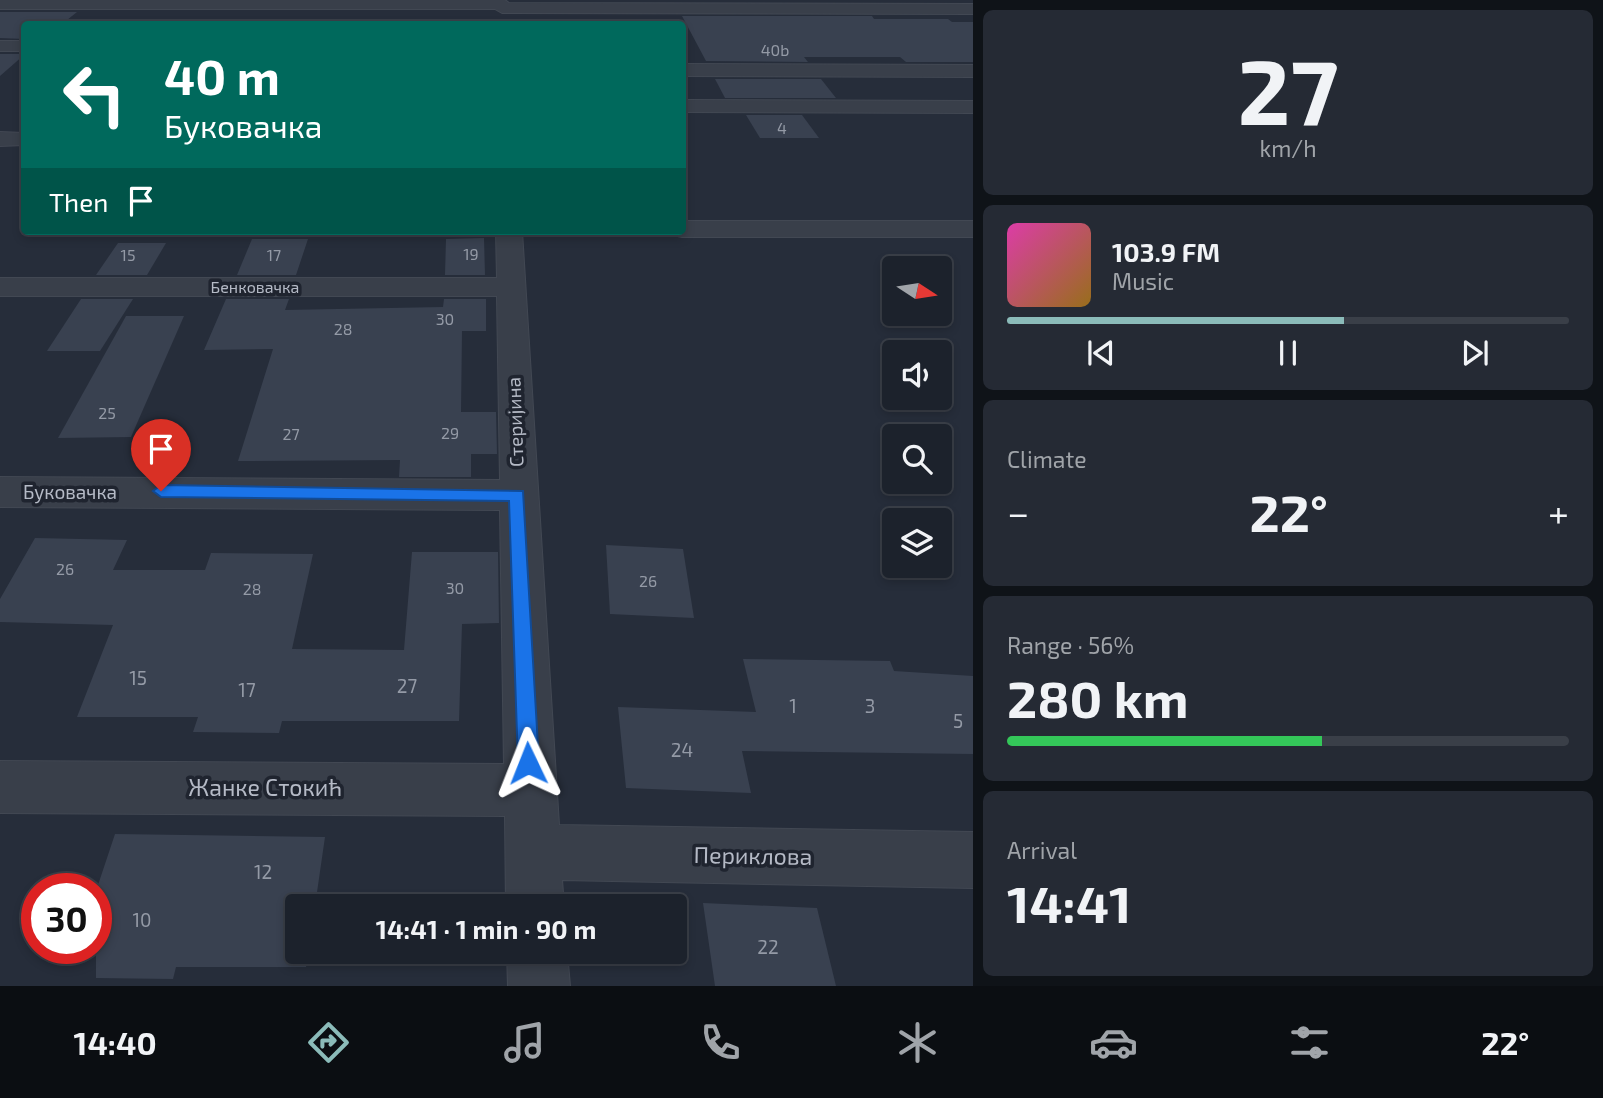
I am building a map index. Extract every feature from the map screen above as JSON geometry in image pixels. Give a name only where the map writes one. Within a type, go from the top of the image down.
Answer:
[{"type":"street","points":[[0,4],[502,4],[973,9]]},
{"type":"street","points":[[0,46],[21,46]]},
{"type":"street","points":[[686,70],[973,71]]},
{"type":"street","points":[[686,106],[973,107]]},
{"type":"street","points":[[0,139],[21,139]]},
{"type":"street","points":[[686,229],[973,229]]},
{"type":"street","name":"Стеријина","points":[[509,235],[534,894]]},
{"type":"street","name":"Бенковачка","points":[[0,287],[510,287]]},
{"type":"street","name":"Буковачка","points":[[0,492],[517,495]]},
{"type":"street","name":"Жанке Стокић","points":[[0,787],[529,790]]},
{"type":"street","name":"Периклова","points":[[532,852],[973,860]]},
{"type":"street","points":[[538,964],[539,986]]},
{"type":"building","points":[[0,12],[77,12],[66,21],[21,21],[21,39],[0,38]]},
{"type":"building","points":[[682,16],[872,16],[874,19],[948,19],[952,22],[973,22],[973,62],[906,62],[900,57],[804,57],[808,62],[706,61]]},
{"type":"building","points":[[0,54],[21,54],[21,58],[0,76]]},
{"type":"building","points":[[715,79],[821,79],[836,98],[725,98]]},
{"type":"building","points":[[746,115],[802,115],[819,138],[760,138]]},
{"type":"building","points":[[484,238],[485,275],[445,275],[446,239]]},
{"type":"building","points":[[252,239],[308,239],[296,275],[237,275]]},
{"type":"building","points":[[118,243],[166,243],[147,275],[96,275]]},
{"type":"building","points":[[81,299],[133,299],[100,351],[47,351]]},
{"type":"building","points":[[226,299],[289,299],[285,310],[443,307],[444,299],[486,299],[486,331],[462,331],[461,412],[496,412],[497,454],[471,454],[471,477],[399,477],[400,460],[238,461],[273,349],[204,350]]},
{"type":"building","points":[[126,316],[184,316],[131,437],[58,438]]},
{"type":"building","points":[[35,538],[127,540],[113,570],[205,570],[211,553],[313,554],[292,649],[404,650],[412,552],[498,552],[499,623],[462,624],[459,721],[282,721],[279,733],[193,732],[198,717],[77,717],[113,625],[0,622],[0,599]]},
{"type":"building","points":[[606,545],[683,549],[694,618],[610,614]]},
{"type":"building","points":[[743,659],[890,661],[894,671],[973,676],[973,754],[742,751],[751,793],[626,788],[618,707],[756,712]]},
{"type":"building","points":[[115,834],[325,837],[317,894],[285,894],[285,964],[306,964],[306,967],[176,967],[173,979],[96,978],[96,964],[112,964],[112,873],[102,873]]},
{"type":"building","points":[[703,903],[817,908],[836,986],[715,986]]},
{"type":"route","points":[[161,491],[517,495],[528,763]]}]
